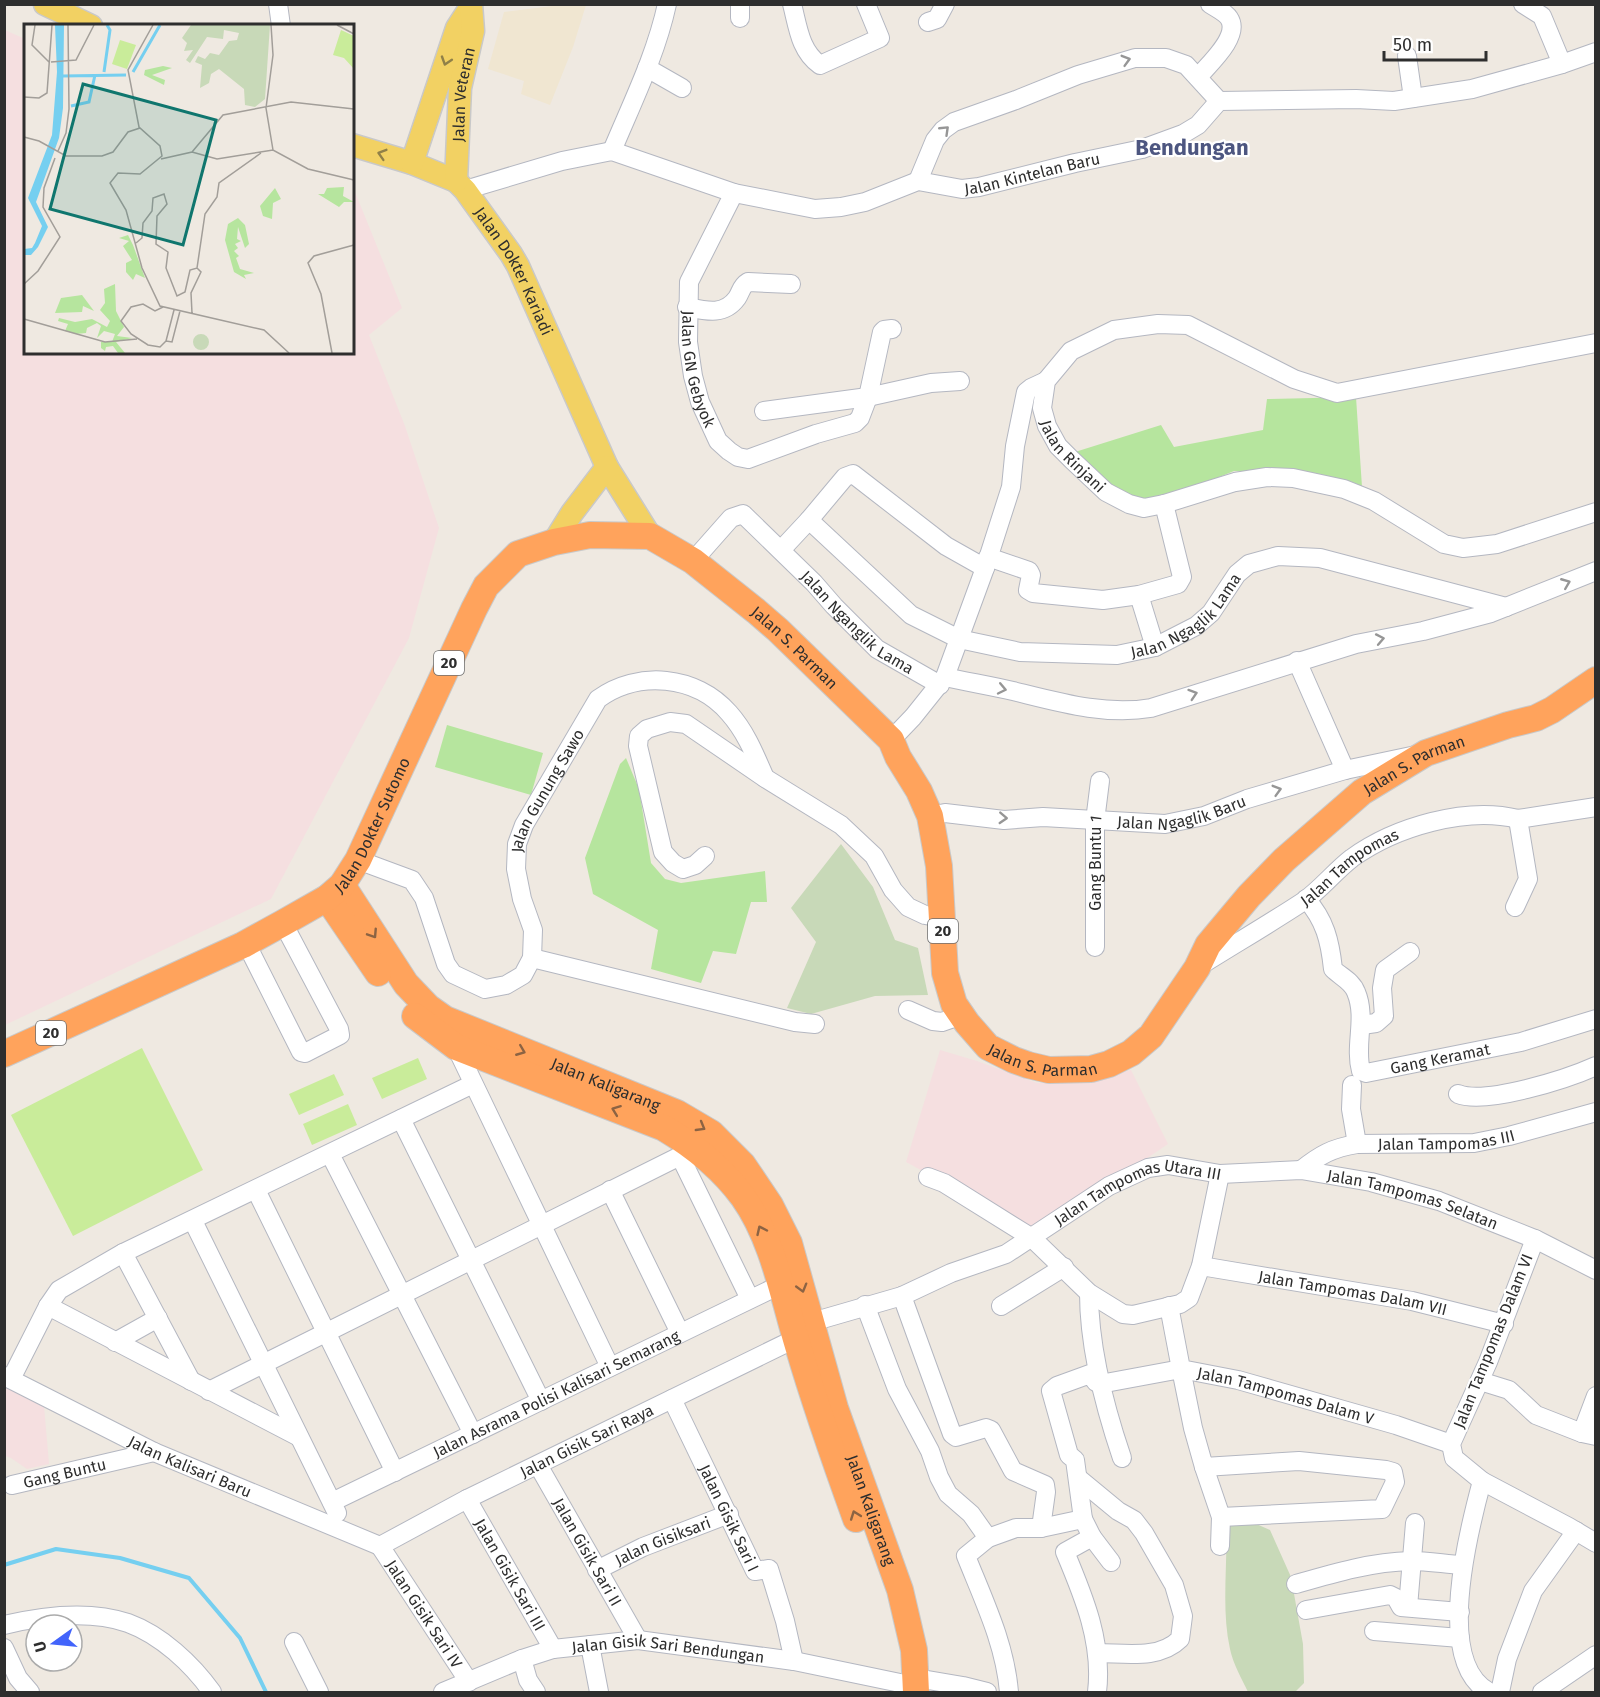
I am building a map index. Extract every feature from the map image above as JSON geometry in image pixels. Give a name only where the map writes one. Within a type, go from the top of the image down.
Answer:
[{"type":"highway","name":"Jalan Dokter Sutomo","points":[[4,1054],[246,943],[334,891],[358,860],[486,586],[518,554],[554,542],[590,535],[650,536]]},
{"type":"highway","name":"Jalan S. Parman","points":[[650,536],[693,561],[778,630],[891,740],[898,757],[919,790],[930,816],[939,866],[948,988],[954,1004],[988,1047],[1014,1060],[1049,1070],[1091,1070],[1131,1053],[1151,1036],[1197,968],[1209,945],[1249,896],[1284,860],[1362,792],[1426,753],[1508,725],[1536,718],[1552,710],[1596,680]]},
{"type":"highway","name":"Jalan Kaligarang","points":[[334,891],[398,1002],[456,1047],[685,1118],[711,1133],[743,1165],[770,1205],[789,1243],[807,1330],[820,1419],[880,1559],[887,1605],[895,1637],[899,1687]]},
{"type":"highway","name":"Jalan Kaligarang","points":[[334,891],[406,984],[428,1007],[445,1019],[664,1128],[686,1150],[720,1171],[742,1196],[763,1231],[780,1285],[807,1330]]},
{"type":"main road","points":[[45,4],[87,24]]},
{"type":"main road","name":"Jalan Veteran","points":[[411,164],[457,28],[470,6]]},
{"type":"main road","name":"Jalan Veteran","points":[[460,185],[460,88],[473,31],[470,6]]},
{"type":"main road","points":[[354,147],[411,164],[460,185]]},
{"type":"main road","name":"Jalan Dokter Kariadi","points":[[460,185],[512,254],[607,466],[650,536]]},
{"type":"main road","points":[[554,542],[572,513],[607,466]]},
{"type":"street","points":[[278,4],[281,24]]},
{"type":"street","points":[[612,151],[647,68],[663,25],[667,4]]},
{"type":"street","points":[[792,4],[802,46],[811,59],[820,65],[880,38],[866,4]]},
{"type":"street","points":[[928,22],[937,19],[945,4]]},
{"type":"street","points":[[1198,77],[1225,46],[1232,33],[1230,19],[1210,4]]},
{"type":"street","points":[[1523,4],[1542,16],[1562,64]]},
{"type":"street","points":[[460,185],[612,151],[734,193],[815,208],[841,207],[865,202],[918,181],[935,141],[943,130],[954,122],[1078,75],[1135,57],[1166,58],[1186,65],[1219,101],[1356,99],[1394,101],[1472,89],[1596,52]]},
{"type":"street","points":[[1407,56],[1413,98]]},
{"type":"street","points":[[647,68],[682,88]]},
{"type":"street","name":"Jalan Kintelan Baru","points":[[918,181],[962,189],[979,187],[1142,149],[1183,134],[1198,125],[1219,101]]},
{"type":"street","name":"Jalan GN Gebyok","points":[[734,193],[695,267],[689,282],[687,308],[688,342],[700,402],[718,441],[729,451],[738,457],[748,459],[816,434],[855,423],[860,418],[868,397],[882,332],[892,328]]},
{"type":"street","points":[[687,308],[719,311],[736,299],[744,284],[748,282],[791,284]]},
{"type":"street","points":[[891,740],[943,681],[987,562],[1011,487],[1015,446],[1026,392],[1046,381],[1071,351],[1089,340],[1114,330],[1158,324],[1188,325],[1294,379],[1337,393],[1596,343]]},
{"type":"street","points":[[764,411],[868,397],[913,385],[960,381]]},
{"type":"street","name":"Jalan Rinjani","points":[[1046,381],[1042,408],[1047,426],[1058,446],[1106,492],[1129,504],[1144,508],[1235,482],[1267,477],[1293,478],[1344,489],[1374,501],[1444,544],[1463,548],[1497,544],[1596,512]]},
{"type":"street","points":[[781,550],[845,477],[853,474],[946,546],[987,562],[1029,571],[1031,575],[1029,590],[1103,600],[1139,595],[1178,584],[1181,581],[1182,577],[1164,504]]},
{"type":"street","name":"Jalan Nganglik Lama","points":[[693,561],[731,518],[743,514],[877,649],[943,681]]},
{"type":"street","name":"Jalan Ngaglik Lama","points":[[809,520],[910,615],[959,639],[1020,652],[1117,655],[1155,647],[1196,626],[1211,613],[1237,574],[1250,564],[1278,556],[1320,558],[1506,607]]},
{"type":"street","points":[[943,681],[1107,710],[1132,711],[1151,708],[1356,644],[1423,631],[1491,614],[1596,571]]},
{"type":"street","points":[[1139,595],[1155,647]]},
{"type":"street","points":[[1297,661],[1345,770]]},
{"type":"street","name":"Jalan Gunung Sawo","points":[[532,958],[533,930],[522,899],[516,869],[517,844],[524,825],[598,699],[630,684],[654,679],[676,681],[697,688],[713,698],[729,713],[747,738],[765,778]]},
{"type":"street","points":[[705,856],[695,865],[683,869],[673,863],[663,852],[638,746],[639,736],[647,729],[670,722],[686,724],[765,778],[840,825],[874,856],[893,890],[908,907],[925,915],[942,918]]},
{"type":"street","name":"Jalan Ngaglik Baru","points":[[930,816],[945,813],[1004,819],[1043,817],[1165,824],[1204,816],[1247,799],[1345,770],[1426,753]]},
{"type":"street","name":"Gang Buntu 1","points":[[1095,947],[1095,821],[1100,781]]},
{"type":"street","name":"Jalan Tampomas","points":[[1197,968],[1306,899],[1351,858],[1378,842],[1421,824],[1470,816],[1506,816],[1518,819],[1596,807]]},
{"type":"street","points":[[1515,908],[1528,879],[1518,819]]},
{"type":"street","points":[[358,860],[412,880],[424,898],[446,964],[453,974],[485,989],[506,985],[523,975],[532,958],[795,1022],[815,1024]]},
{"type":"street","name":"Gang Keramat","points":[[1306,899],[1323,921],[1329,940],[1333,969],[1344,976],[1356,991],[1362,1025],[1359,1061],[1361,1071],[1366,1073],[1521,1042],[1596,1019]]},
{"type":"street","points":[[246,943],[301,1052],[305,1053],[340,1035],[339,1029],[283,923]]},
{"type":"street","points":[[1362,1025],[1376,1023],[1384,1016],[1382,988],[1385,970],[1410,952]]},
{"type":"street","points":[[908,1010],[942,1022],[962,1015]]},
{"type":"street","points":[[456,1047],[610,1367]]},
{"type":"street","points":[[1458,1094],[1480,1097],[1539,1086],[1572,1077],[1596,1066]]},
{"type":"street","points":[[8,1377],[59,1290],[123,1253],[473,1084]]},
{"type":"street","points":[[1352,1085],[1351,1109],[1357,1143]]},
{"type":"street","name":"Jalan Tampomas III","points":[[1301,1170],[1334,1149],[1357,1143],[1474,1143],[1509,1136],[1596,1112]]},
{"type":"street","points":[[401,1119],[541,1401]]},
{"type":"street","points":[[209,1391],[686,1150],[750,1299]]},
{"type":"street","points":[[330,1154],[473,1434]]},
{"type":"street","name":"Jalan Tampomas Utara III","points":[[807,1330],[865,1305],[903,1296],[951,1273],[1006,1254],[1109,1186],[1148,1168],[1168,1165],[1220,1174],[1201,1266],[1189,1298],[1180,1304],[1133,1315],[1123,1314],[1089,1293],[1032,1238]]},
{"type":"street","name":"Jalan Tampomas Selatan","points":[[1220,1174],[1301,1170],[1371,1182],[1439,1201],[1534,1239],[1596,1270]]},
{"type":"street","points":[[928,1178],[944,1184],[1032,1238]]},
{"type":"street","points":[[256,1190],[395,1472]]},
{"type":"street","points":[[610,1190],[680,1333]]},
{"type":"street","points":[[193,1221],[346,1531]]},
{"type":"street","name":"Jalan Tampomas Dalam VI","points":[[1451,1444],[1480,1381],[1534,1239]]},
{"type":"street","points":[[123,1253],[191,1381]]},
{"type":"street","name":"Jalan Tampomas Dalam VII","points":[[1201,1266],[1412,1301],[1503,1324]]},
{"type":"street","points":[[1001,1306],[1064,1267]]},
{"type":"street","name":"Jalan Asrama Polisi Kalisari Semarang","points":[[332,1502],[780,1285]]},
{"type":"street","points":[[1089,1293],[1089,1312],[1100,1384],[1107,1414],[1122,1458]]},
{"type":"street","points":[[903,1296],[954,1437],[988,1428],[998,1441],[1014,1471],[1045,1485],[1041,1528]]},
{"type":"street","points":[[865,1305],[897,1389],[930,1451],[948,1494],[971,1514],[988,1538]]},
{"type":"street","points":[[48,1306],[299,1437]]},
{"type":"street","name":"Jalan Tampomas Dalam V","points":[[1169,1306],[1181,1369],[1238,1380],[1396,1425],[1451,1444]]},
{"type":"street","points":[[115,1342],[158,1318]]},
{"type":"street","name":"Jalan Gisik Sari Raya","points":[[380,1546],[467,1499],[807,1330]]},
{"type":"street","points":[[1111,1562],[1092,1537],[1083,1519],[1075,1460],[1069,1455],[1051,1391],[1057,1386],[1090,1374],[1100,1384],[1181,1369],[1193,1428],[1221,1517],[1220,1546]]},
{"type":"street","name":"Jalan Kalisari Baru","points":[[8,1377],[154,1452],[380,1546]]},
{"type":"street","points":[[1480,1381],[1509,1390],[1536,1414],[1589,1434],[1596,1396]]},
{"type":"street","name":"Jalan Gisik Sari I","points":[[672,1399],[755,1571],[769,1569],[785,1621],[794,1661]]},
{"type":"street","points":[[1451,1444],[1454,1458],[1482,1481],[1596,1543]]},
{"type":"street","name":"Gang Buntu","points":[[12,1485],[154,1452]]},
{"type":"street","points":[[1204,1467],[1299,1461],[1386,1470],[1393,1472],[1396,1477],[1382,1509],[1221,1517]]},
{"type":"street","name":"Jalan Gisik Sari II","points":[[538,1465],[638,1640]]},
{"type":"street","points":[[1078,1478],[1118,1511],[1137,1522],[1174,1585],[1183,1616],[1180,1639],[1167,1650],[1140,1653],[1097,1653]]},
{"type":"street","points":[[1482,1481],[1462,1565],[1460,1638],[1464,1658],[1474,1681],[1489,1692]]},
{"type":"street","name":"Jalan Gisik Sari III","points":[[467,1499],[553,1649]]},
{"type":"street","name":"Jalan Gisiksari","points":[[597,1570],[651,1543],[729,1514]]},
{"type":"street","points":[[1009,1692],[1007,1671],[1000,1644],[966,1556],[988,1538],[1016,1528],[1041,1528],[1083,1519]]},
{"type":"street","points":[[1408,1607],[1415,1523]]},
{"type":"street","points":[[1500,1692],[1507,1659],[1533,1591],[1576,1531]]},
{"type":"street","points":[[1092,1537],[1065,1552],[1081,1589],[1097,1653],[1100,1671],[1097,1692]]},
{"type":"street","name":"Jalan Gisik Sari IV","points":[[380,1546],[469,1682]]},
{"type":"street","points":[[1296,1584],[1349,1568],[1411,1561],[1462,1565]]},
{"type":"street","points":[[1306,1610],[1390,1595],[1400,1606],[1460,1612]]},
{"type":"street","points":[[4,1625],[59,1617],[104,1618],[127,1623],[154,1637],[177,1653],[212,1692]]},
{"type":"street","points":[[1374,1631],[1460,1638]]},
{"type":"street","name":"Jalan Gisik Sari Bendungan","points":[[444,1692],[522,1659],[553,1649],[638,1640],[794,1661],[899,1687],[963,1686],[987,1692]]},
{"type":"street","points":[[294,1642],[319,1692]]},
{"type":"street","points":[[590,1645],[599,1692]]},
{"type":"street","points":[[4,1648],[18,1678],[30,1692]]},
{"type":"street","points":[[1542,1692],[1596,1654]]},
{"type":"street","points":[[522,1659],[528,1680],[536,1692]]},
{"type":"shaded area","points":[[560,5],[586,5],[573,47],[550,105],[521,94],[524,81],[488,69],[504,12]]},
{"type":"shaded area","points":[[5,30],[24,39],[24,354],[354,354],[355,192],[402,308],[369,335],[405,426],[439,528],[409,638],[271,899],[5,1025]]},
{"type":"shaded area","points":[[940,1050],[1037,1083],[1094,1079],[1131,1070],[1168,1144],[1037,1233],[906,1162]]},
{"type":"shaded area","points":[[4,1378],[43,1395],[49,1464],[27,1469],[5,1456]]},
{"type":"green space","points":[[1356,397],[1362,487],[1314,473],[1234,471],[1158,502],[1122,495],[1075,452],[1161,425],[1174,447],[1263,430],[1267,399]]},
{"type":"green space","points":[[447,725],[543,753],[531,795],[435,767]]},
{"type":"green space","points":[[626,758],[639,789],[651,863],[665,879],[681,883],[765,871],[767,902],[751,902],[736,954],[713,951],[701,983],[651,969],[658,930],[593,894],[585,858],[620,764]]},
{"type":"green space","points":[[841,844],[873,887],[895,940],[918,948],[928,995],[875,996],[811,1014],[787,1008],[816,942],[791,908]]},
{"type":"green space","points":[[142,1048],[203,1170],[73,1236],[11,1115]]},
{"type":"green space","points":[[418,1058],[427,1079],[382,1099],[372,1078]]},
{"type":"green space","points":[[334,1074],[344,1095],[299,1115],[289,1094]]},
{"type":"green space","points":[[348,1104],[357,1125],[312,1145],[303,1124]]},
{"type":"green space","points":[[1254,1523],[1270,1530],[1291,1577],[1303,1644],[1304,1683],[1295,1692],[1248,1692],[1235,1666],[1230,1649],[1225,1603],[1226,1524]]},
{"type":"waterway","points":[[4,1565],[56,1549],[120,1558],[189,1578],[240,1638],[266,1692]]},
{"type":"district","name":"Bendungan","points":[[1192,147]]}]
